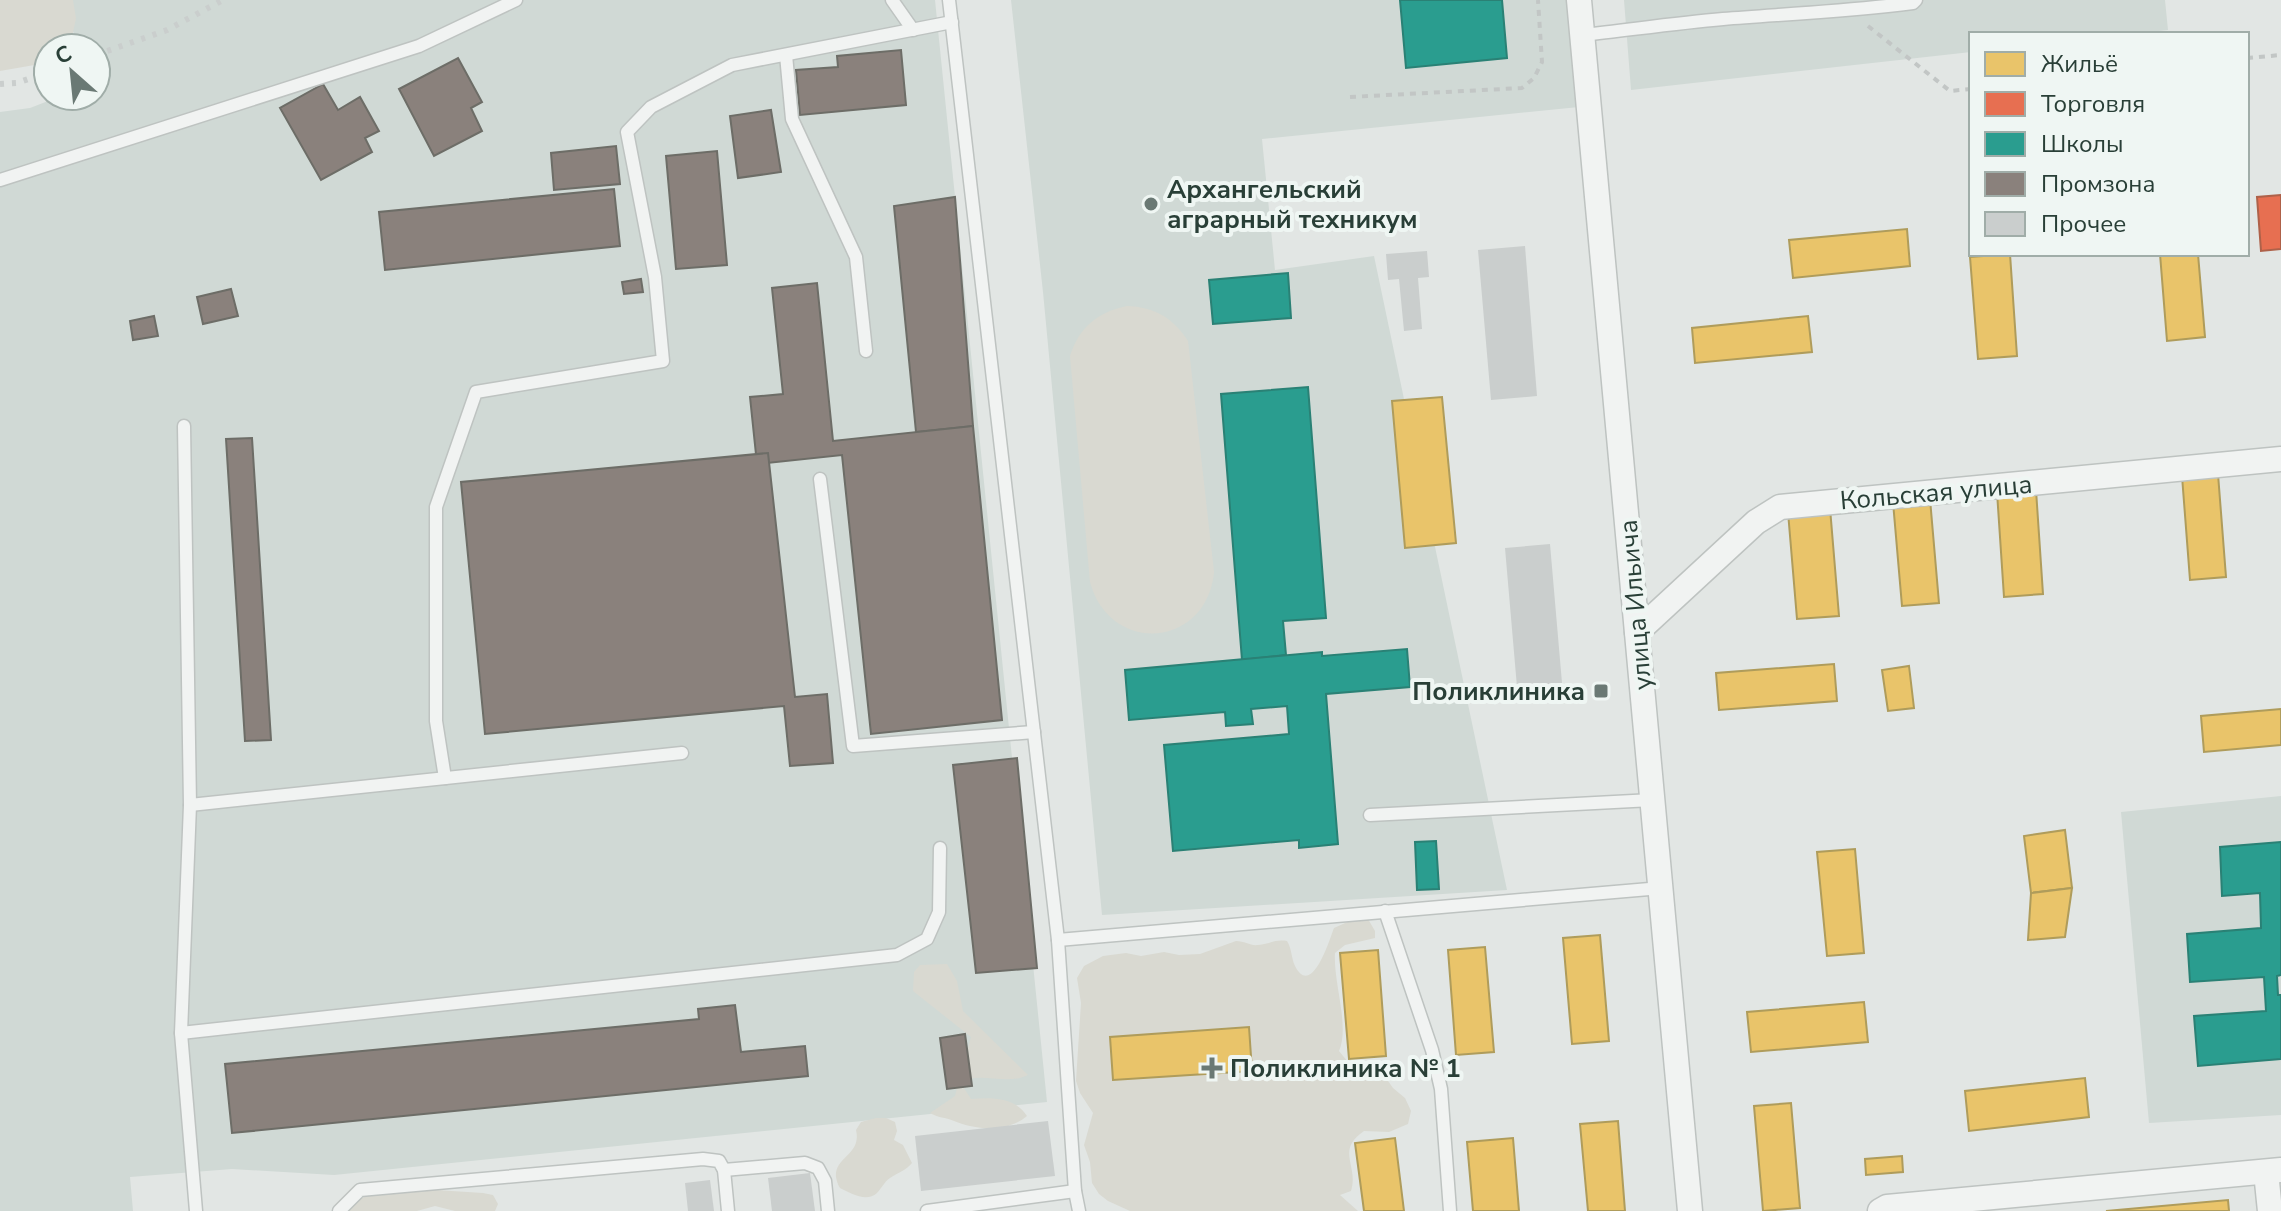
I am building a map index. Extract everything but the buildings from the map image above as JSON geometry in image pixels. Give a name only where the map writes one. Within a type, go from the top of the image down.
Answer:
[{"type":"street","name":"улица Ильича","points":[[1579,0],[1690,1211]]},
{"type":"street","name":"Кольская улица","points":[[1637,632],[1756,522],[1780,507],[2281,459]]},
{"type":"street","points":[[1880,1211],[1887,1207],[2273,1171],[2270,1211]]},
{"type":"lane","points":[[0,180],[419,46],[516,0]]},
{"type":"lane","points":[[892,0],[913,30]]},
{"type":"lane","points":[[949,0],[1058,940],[1075,1191],[1079,1211]]},
{"type":"lane","points":[[1583,35],[1829,5],[1850,12],[1913,3],[1916,0]]},
{"type":"lane","points":[[445,778],[436,721],[436,507],[476,392],[663,361],[655,277],[627,132],[651,107],[732,65],[952,22]]},
{"type":"lane","points":[[786,55],[792,119],[856,257],[866,351]]},
{"type":"lane","points":[[184,426],[190,805],[181,1033],[196,1211]]},
{"type":"lane","points":[[820,479],[853,746],[1034,732]]},
{"type":"lane","points":[[190,805],[682,753]]},
{"type":"lane","points":[[1370,815],[1652,800]]},
{"type":"lane","points":[[181,1033],[897,955],[927,939],[939,912],[940,848]]},
{"type":"lane","points":[[1058,940],[1661,888]]},
{"type":"lane","points":[[1385,911],[1432,1050],[1441,1089],[1450,1211]]},
{"type":"lane","points":[[339,1211],[360,1190],[703,1159],[719,1161],[724,1170],[728,1211]]},
{"type":"lane","points":[[724,1170],[805,1163],[818,1168],[825,1181],[828,1211]]},
{"type":"lane","points":[[927,1211],[1075,1191]]},
{"type":"path","points":[[1350,97],[1522,88],[1534,78],[1542,62],[1538,0]]},
{"type":"path","points":[[1850,12],[1950,91],[1969,89]]},
{"type":"path","points":[[2249,58],[2281,55]]},
{"type":"shaded area","points":[[0,0],[73,0],[76,18],[73,32],[32,32],[32,65],[0,71]]},
{"type":"shaded area","points":[[56,0],[935,0],[1047,1102],[334,1175],[232,1169],[130,1177],[133,1211],[0,1211],[0,112],[32,107],[32,112],[112,112],[112,32],[73,32]]},
{"type":"shaded area","points":[[1011,0],[1570,0],[1579,107],[1262,139],[1275,270],[1374,256],[1507,890],[1102,915],[1043,292]]},
{"type":"shaded area","points":[[1624,0],[2165,0],[2168,30],[1969,32],[1969,52],[1631,90]]},
{"type":"shaded area","points":[[1127,306],[1162,315],[1188,341],[1214,572],[1207,597],[1194,616],[1177,628],[1157,633],[1136,631],[1117,622],[1101,606],[1090,582],[1070,356],[1091,322],[1107,312]]},
{"type":"shaded area","points":[[2281,796],[2281,1115],[2149,1123],[2121,812]]},
{"type":"shaded area","points":[[1354,919],[1368,919],[1375,931],[1375,938],[1345,945],[1335,953],[1343,1029],[1339,1051],[1352,1067],[1381,1071],[1405,1098],[1411,1111],[1408,1124],[1389,1132],[1364,1131],[1351,1145],[1353,1182],[1351,1191],[1340,1195],[1358,1211],[1130,1211],[1099,1194],[1092,1183],[1084,1145],[1093,1113],[1076,1081],[1081,1003],[1077,978],[1084,966],[1103,956],[1126,953],[1141,956],[1164,952],[1200,954],[1236,941],[1255,945],[1287,941],[1295,966],[1301,974],[1308,975],[1319,963],[1334,928]]},
{"type":"shaded area","points":[[947,964],[957,981],[963,1011],[1028,1075],[960,1082],[971,1099],[1010,1102],[1027,1116],[1010,1125],[991,1128],[972,1126],[930,1113],[955,1096],[971,1037],[913,991],[914,972],[920,965]]},
{"type":"shaded area","points":[[876,1118],[895,1122],[897,1131],[894,1140],[903,1145],[912,1163],[888,1180],[873,1196],[863,1197],[840,1188],[837,1170],[854,1147],[856,1130],[861,1122]]},
{"type":"shaded area","points":[[420,1189],[483,1193],[493,1195],[498,1204],[495,1211],[455,1211],[435,1206],[417,1211],[349,1211],[355,1203],[371,1194]]},
{"type":"railway","points":[[112,49],[167,30],[223,0]]},
{"type":"railway","points":[[0,84],[32,78]]},
{"type":"place","name":"Архангельский аграрный техникум","points":[[1151,204]]},
{"type":"place","name":"Поликлиника","points":[[1601,691]]},
{"type":"place","name":"Поликлиника № 1","points":[[1212,1068]]}]
